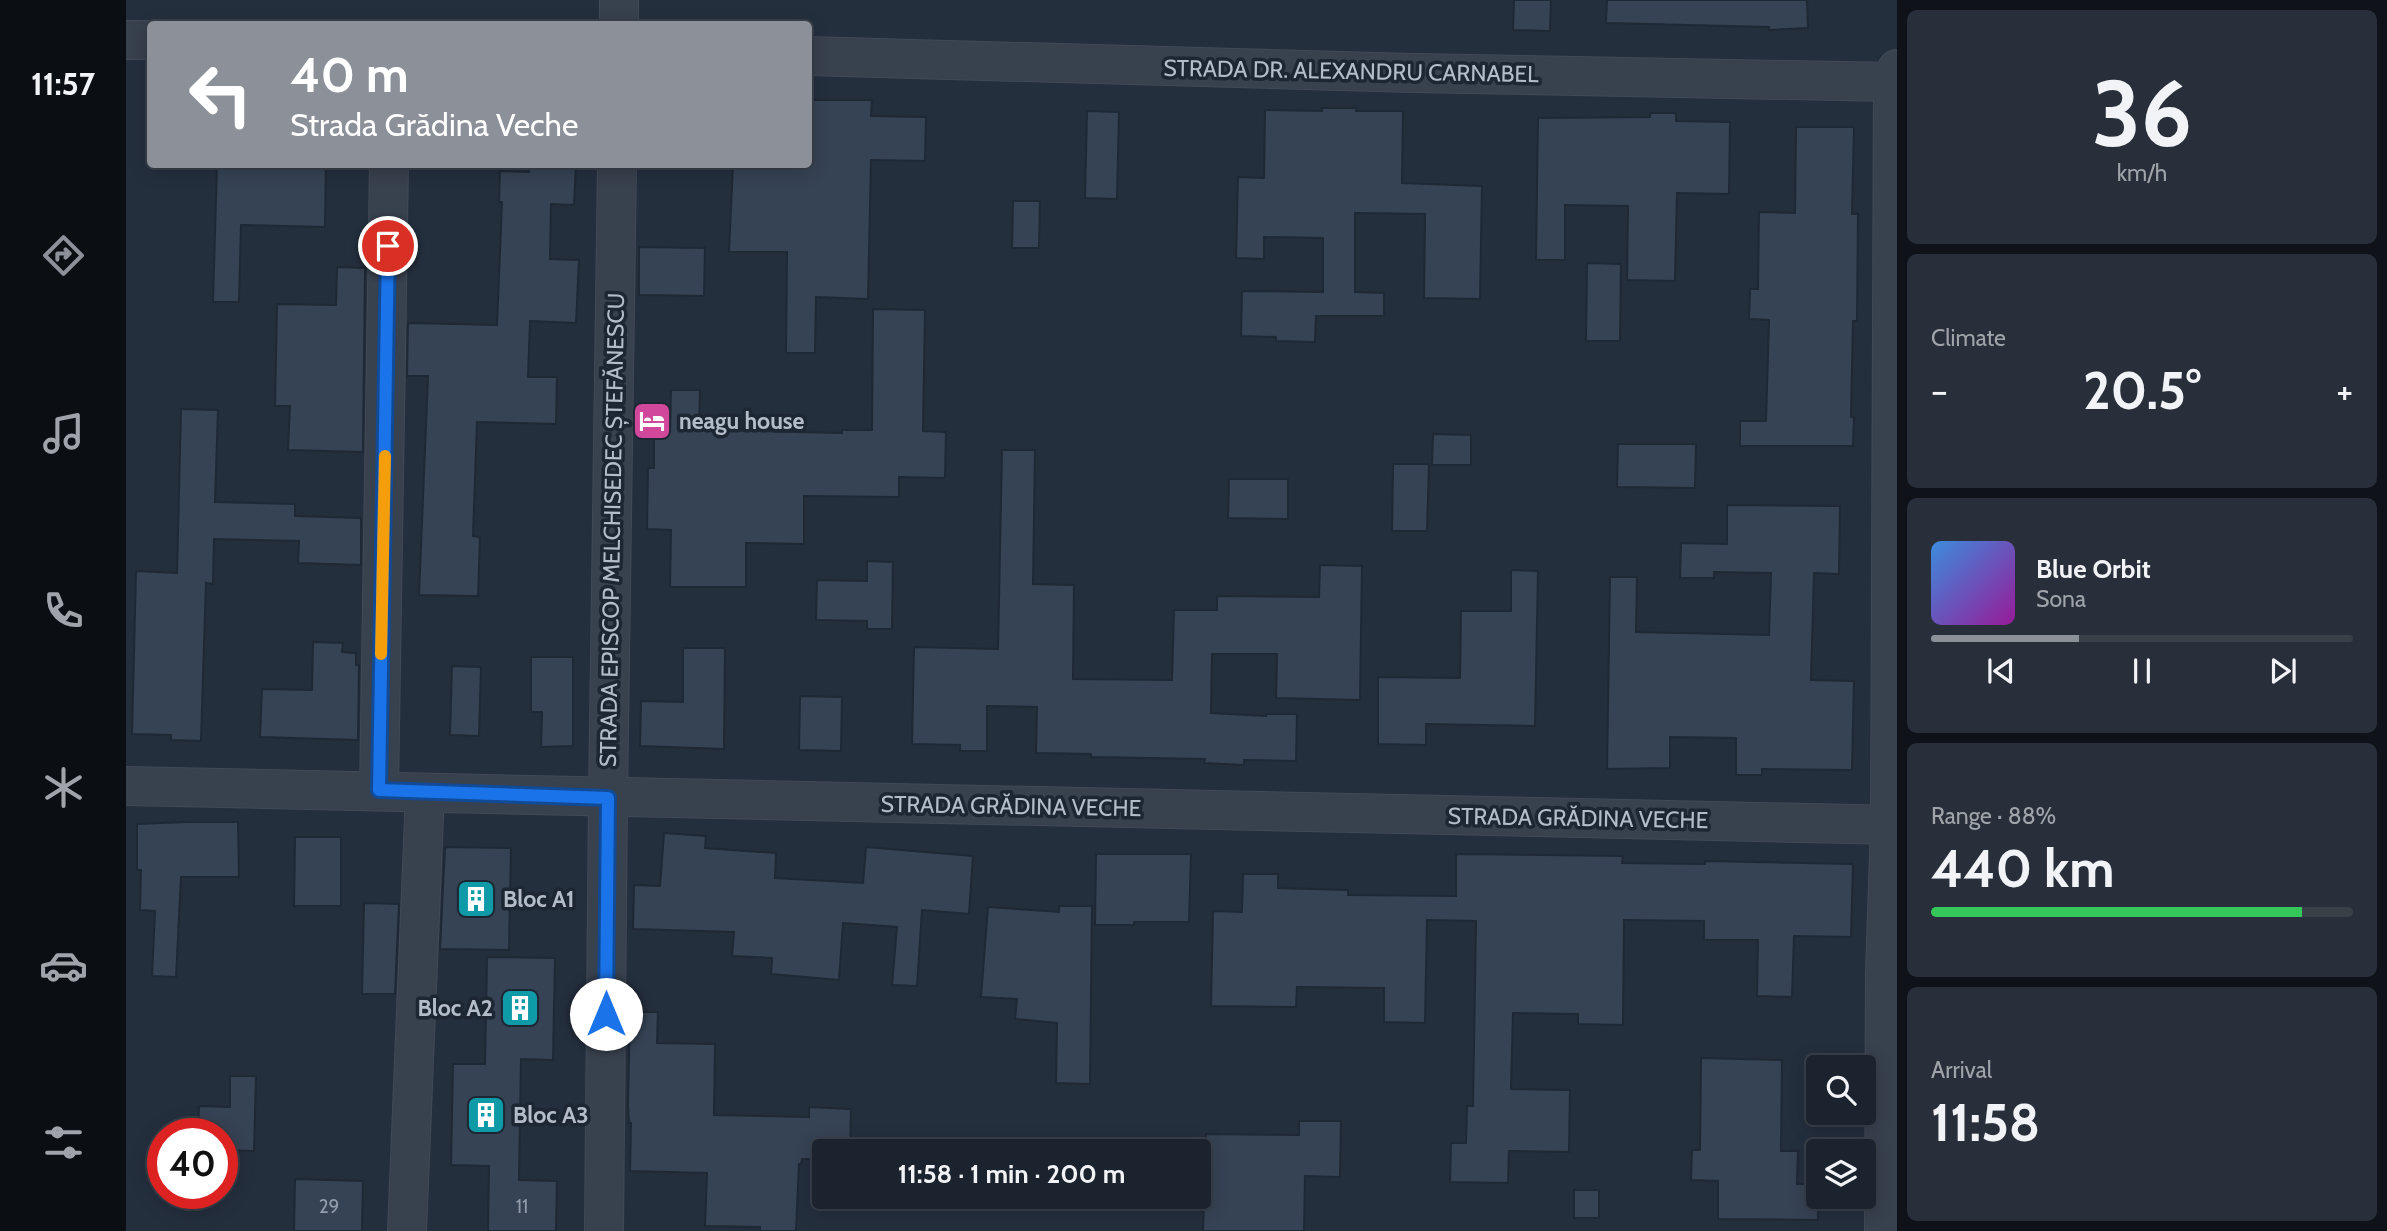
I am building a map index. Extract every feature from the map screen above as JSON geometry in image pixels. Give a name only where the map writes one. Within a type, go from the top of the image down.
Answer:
[{"type":"street","points":[[619,21],[620,0]]},
{"type":"street","points":[[126,40],[147,40]]},
{"type":"street","name":"STRADA DR. ALEXANDRU CARNABEL","points":[[812,56],[1413,73],[1895,75]]},
{"type":"street","points":[[1884,1231],[1885,974],[1894,825],[1895,75]]},
{"type":"street","points":[[379,790],[389,168]]},
{"type":"street","name":"STRADA EPISCOP MELCHISEDEC ȘTEFĂNESCU","points":[[604,1231],[617,168]]},
{"type":"street","name":"STRADA GRĂDINA VECHE","points":[[126,786],[1894,825]]},
{"type":"street","points":[[407,1231],[425,793]]},
{"type":"building","points":[[1514,0],[1551,0],[1550,31],[1513,30]]},
{"type":"building","points":[[1607,0],[1807,0],[1808,28],[1769,30],[1769,27],[1606,23]]},
{"type":"building","points":[[812,100],[872,100],[871,116],[926,117],[925,161],[871,160],[868,299],[816,297],[815,353],[786,353],[787,252],[729,252],[733,168],[812,168]]},
{"type":"building","points":[[1322,108],[1403,111],[1402,183],[1482,186],[1480,299],[1424,298],[1425,214],[1355,213],[1355,292],[1384,293],[1384,316],[1316,316],[1315,342],[1276,341],[1276,337],[1241,336],[1242,291],[1323,292],[1323,238],[1264,237],[1264,259],[1236,258],[1238,177],[1264,178],[1265,110],[1322,111]]},
{"type":"building","points":[[1087,111],[1119,112],[1117,199],[1085,198]]},
{"type":"building","points":[[1650,113],[1676,113],[1676,121],[1730,122],[1729,194],[1677,193],[1675,281],[1627,280],[1628,206],[1565,205],[1565,260],[1536,260],[1538,118],[1650,117]]},
{"type":"building","points":[[1796,127],[1854,127],[1852,214],[1858,214],[1857,321],[1853,321],[1853,446],[1740,446],[1740,421],[1766,421],[1769,320],[1749,319],[1750,289],[1758,289],[1759,212],[1795,213]]},
{"type":"building","points":[[217,168],[326,168],[325,227],[241,225],[239,302],[213,302]]},
{"type":"building","points":[[529,168],[576,168],[574,205],[551,204],[550,259],[579,260],[576,323],[530,321],[528,377],[557,377],[556,424],[477,422],[473,536],[480,537],[478,596],[419,595],[428,376],[407,376],[408,323],[497,325],[502,202],[499,202],[500,171],[529,172]]},
{"type":"building","points":[[1013,201],[1040,201],[1039,248],[1012,248]]},
{"type":"building","points":[[639,247],[705,248],[704,296],[639,295]]},
{"type":"building","points":[[1587,263],[1621,264],[1620,341],[1586,341]]},
{"type":"building","points":[[337,267],[365,268],[363,452],[288,450],[290,406],[275,406],[277,304],[336,305]]},
{"type":"building","points":[[873,309],[925,310],[923,431],[946,432],[945,478],[899,477],[899,497],[804,496],[804,544],[746,543],[746,587],[670,587],[671,530],[647,529],[648,468],[654,468],[654,430],[670,430],[671,390],[700,390],[699,430],[842,433],[842,430],[872,430]]},
{"type":"building","points":[[181,409],[218,410],[215,502],[295,504],[295,516],[361,518],[361,565],[298,563],[299,541],[214,539],[213,584],[206,583],[201,741],[171,740],[171,735],[132,734],[136,571],[177,573]]},
{"type":"building","points":[[1433,434],[1471,435],[1471,465],[1432,465]]},
{"type":"building","points":[[1618,444],[1696,444],[1695,488],[1617,487]]},
{"type":"building","points":[[1002,450],[1035,450],[1033,584],[1074,585],[1073,679],[1172,680],[1174,610],[1217,610],[1217,596],[1319,597],[1320,565],[1362,566],[1360,700],[1276,698],[1277,654],[1212,654],[1211,713],[1266,716],[1297,714],[1296,761],[1244,760],[1244,765],[1204,763],[1205,759],[1036,753],[1037,707],[987,706],[987,751],[960,751],[960,745],[912,744],[914,647],[998,649]]},
{"type":"building","points":[[1393,464],[1429,464],[1427,531],[1392,531]]},
{"type":"building","points":[[1229,479],[1288,479],[1288,519],[1228,518]]},
{"type":"building","points":[[1727,505],[1840,506],[1839,574],[1814,573],[1811,680],[1854,681],[1852,770],[1762,769],[1762,775],[1736,775],[1736,738],[1670,737],[1670,768],[1607,769],[1610,577],[1637,577],[1636,632],[1769,635],[1771,573],[1714,572],[1714,578],[1680,578],[1681,543],[1727,544]]},
{"type":"building","points":[[867,561],[893,562],[892,629],[867,629],[867,621],[816,620],[817,580],[867,581]]},
{"type":"building","points":[[1511,570],[1538,571],[1535,726],[1426,724],[1426,745],[1378,744],[1378,677],[1460,678],[1461,611],[1511,611]]},
{"type":"building","points":[[313,642],[343,643],[342,652],[356,653],[356,665],[359,665],[358,740],[260,737],[262,689],[312,690]]},
{"type":"building","points":[[683,648],[725,648],[724,749],[640,746],[641,701],[683,702]]},
{"type":"building","points":[[531,657],[573,657],[573,746],[541,747],[542,712],[531,712]]},
{"type":"building","points":[[452,666],[481,667],[479,736],[450,735]]},
{"type":"building","points":[[800,696],[842,697],[841,751],[799,750]]},
{"type":"building","points":[[238,822],[239,877],[181,877],[176,977],[152,976],[155,911],[140,910],[141,870],[137,870],[137,824]]},
{"type":"building","points":[[664,833],[706,836],[705,848],[776,853],[775,878],[863,883],[866,847],[973,856],[969,914],[922,910],[917,986],[892,985],[897,927],[843,923],[839,980],[771,974],[772,958],[732,956],[734,932],[633,929],[634,885],[660,886]]},
{"type":"building","points":[[295,837],[341,837],[341,906],[294,906]]},
{"type":"building","name":"Bloc A1","points":[[445,847],[511,848],[509,950],[440,949]]},
{"type":"building","points":[[1096,854],[1191,854],[1189,922],[1095,925]]},
{"type":"building","points":[[1456,854],[1623,856],[1622,863],[1705,864],[1705,861],[1853,864],[1851,937],[1794,936],[1792,997],[1757,996],[1758,940],[1704,940],[1704,921],[1624,920],[1623,1025],[1578,1024],[1578,1014],[1513,1013],[1511,1089],[1570,1090],[1569,1152],[1509,1151],[1508,1183],[1450,1182],[1451,1143],[1466,1143],[1467,1106],[1473,1106],[1476,921],[1427,920],[1425,1023],[1384,1022],[1384,988],[1297,987],[1296,1007],[1211,1006],[1213,911],[1242,912],[1243,874],[1278,874],[1278,888],[1348,890],[1348,895],[1456,896]]},
{"type":"building","points":[[364,903],[399,904],[395,994],[362,994]]},
{"type":"building","points":[[1059,906],[1092,906],[1090,1084],[1056,1083],[1057,1023],[1015,1019],[1017,999],[981,997],[988,907],[1059,912]]},
{"type":"building","points":[[487,957],[555,958],[553,1060],[521,1059],[519,1180],[557,1181],[556,1231],[488,1231],[489,1166],[451,1165],[453,1064],[485,1064]]},
{"type":"building","points":[[630,1012],[658,1012],[657,1043],[715,1044],[714,1115],[809,1117],[809,1107],[851,1109],[850,1139],[812,1139],[812,1159],[802,1159],[799,1164],[796,1231],[705,1226],[707,1173],[630,1171],[631,1123],[628,1104]]},
{"type":"building","points":[[1701,1058],[1782,1060],[1781,1151],[1798,1151],[1797,1184],[1806,1184],[1806,1209],[1818,1209],[1818,1220],[1718,1219],[1718,1181],[1691,1180],[1692,1150],[1700,1150]]},
{"type":"building","points":[[230,1076],[256,1076],[254,1151],[238,1150],[238,1118],[199,1118],[199,1106],[230,1107]]},
{"type":"building","points":[[1299,1121],[1341,1121],[1340,1177],[1305,1176],[1304,1231],[1203,1231],[1204,1209],[1211,1209],[1211,1139],[1206,1139],[1206,1134],[1299,1135]]},
{"type":"building","points":[[295,1179],[363,1181],[362,1231],[294,1231]]},
{"type":"building","points":[[1574,1190],[1599,1190],[1599,1218],[1574,1218]]},
{"type":"slow traffic","points":[[381,654],[385,456]]},
{"type":"place","name":"neagu house","points":[[652,421]]},
{"type":"place","name":"Bloc A1","points":[[476,899]]},
{"type":"place","name":"Bloc A2","points":[[520,1008]]},
{"type":"place","name":"Bloc A3","points":[[486,1115]]},
{"type":"route","points":[[388,246],[379,790],[608,798],[606,1014]]}]
